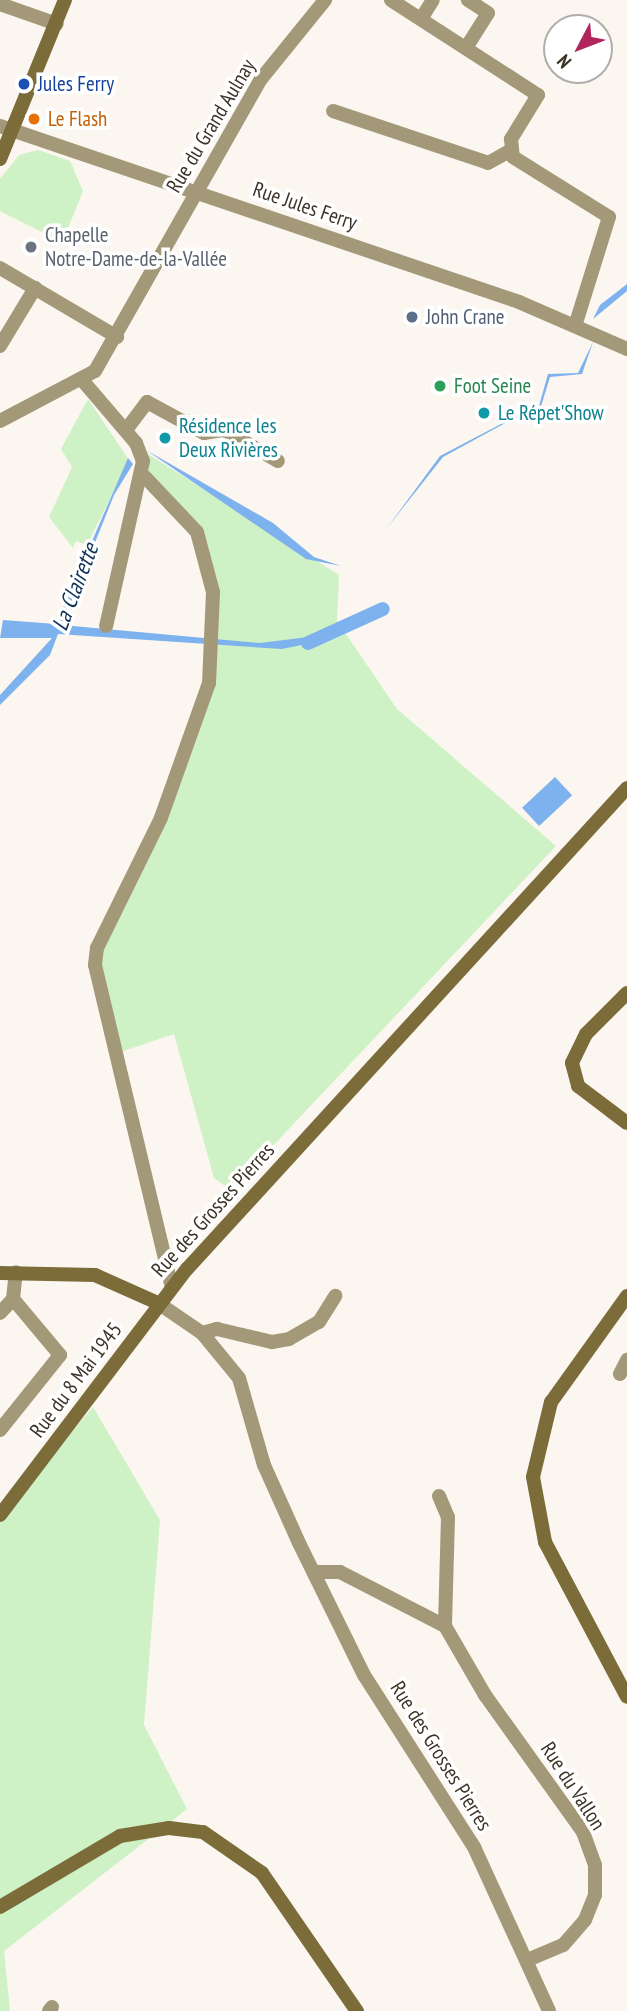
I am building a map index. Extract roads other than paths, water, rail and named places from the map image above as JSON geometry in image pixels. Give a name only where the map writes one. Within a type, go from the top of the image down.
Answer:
[{"type":"street","points":[[0,159],[15,131],[65,0]]},
{"type":"street","name":"Rue du Grand Aulnay","points":[[0,421],[83,381],[117,337],[195,191],[261,79],[325,0]]},
{"type":"street","points":[[332,111],[488,163],[510,151],[538,95],[391,0]]},
{"type":"street","points":[[421,19],[433,0]]},
{"type":"street","points":[[466,48],[488,13],[468,0]]},
{"type":"street","points":[[0,4],[57,24]]},
{"type":"street","name":"Rue Jules Ferry","points":[[0,126],[596,330],[627,349]]},
{"type":"street","points":[[510,151],[609,217],[576,323]]},
{"type":"street","points":[[0,268],[117,337]]},
{"type":"street","points":[[0,346],[35,288]]},
{"type":"street","points":[[83,381],[126,430],[140,452],[144,476],[106,626]]},
{"type":"street","points":[[126,430],[148,402],[204,433],[224,430],[278,461]]},
{"type":"street","points":[[144,476],[197,532],[214,592],[209,683],[161,818],[97,948],[95,965],[172,1287]]},
{"type":"street","name":"Rue des Grosses Pierres","points":[[548,2011],[530,1959],[474,1847],[364,1675],[264,1465],[239,1378],[202,1333],[158,1303],[627,788]]},
{"type":"street","points":[[627,993],[586,1034],[572,1063],[579,1086],[627,1123]]},
{"type":"street","points":[[0,1313],[13,1299],[16,1272]]},
{"type":"street","points":[[0,1273],[95,1275],[158,1303]]},
{"type":"street","points":[[202,1333],[217,1329],[272,1342],[289,1339],[319,1322],[335,1296]]},
{"type":"street","points":[[627,1296],[551,1402],[536,1445],[533,1478],[549,1552],[627,1697]]},
{"type":"street","points":[[0,1430],[60,1355],[13,1299]]},
{"type":"street","name":"Rue du 8 Mai 1945","points":[[0,1515],[158,1303]]},
{"type":"street","points":[[620,1374],[627,1360]]},
{"type":"street","points":[[315,1572],[340,1572],[446,1626],[448,1517],[439,1496]]},
{"type":"street","name":"Rue du Vallon","points":[[446,1626],[485,1695],[583,1832],[595,1864],[595,1895],[585,1920],[563,1945],[530,1959]]},
{"type":"street","points":[[0,1908],[120,1836],[169,1828],[203,1832],[262,1873],[357,2011]]},
{"type":"water","points":[[627,284],[627,291],[593,319],[600,305]]},
{"type":"water","points":[[593,342],[582,374],[550,377],[538,416],[511,420],[443,457],[387,528],[440,456],[516,416],[537,413],[548,374],[578,373]]},
{"type":"water","points":[[146,450],[273,523],[314,557],[341,566],[306,559]]},
{"type":"water","name":"La Clairette","points":[[128,458],[133,464],[114,495],[62,625],[260,643],[324,635],[325,640],[282,649],[58,634],[50,655],[0,705],[0,695],[52,638],[0,638],[3,620],[56,624]]},
{"type":"water","points":[[555,777],[572,795],[539,826],[522,808]]},
{"type":"waterway","points":[[308,643],[383,609]]},
{"type":"place","name":"Jules Ferry","points":[[24,84]]},
{"type":"place","name":"Le Flash","points":[[34,119]]},
{"type":"place","name":"Chapelle Notre-Dame-de-la-Vallée","points":[[31,247]]},
{"type":"place","name":"John Crane","points":[[412,317]]},
{"type":"place","name":"Foot Seine","points":[[440,386]]},
{"type":"place","name":"Le Répet'Show","points":[[484,413]]},
{"type":"place","name":"Résidence les Deux Rivières","points":[[165,438]]}]
